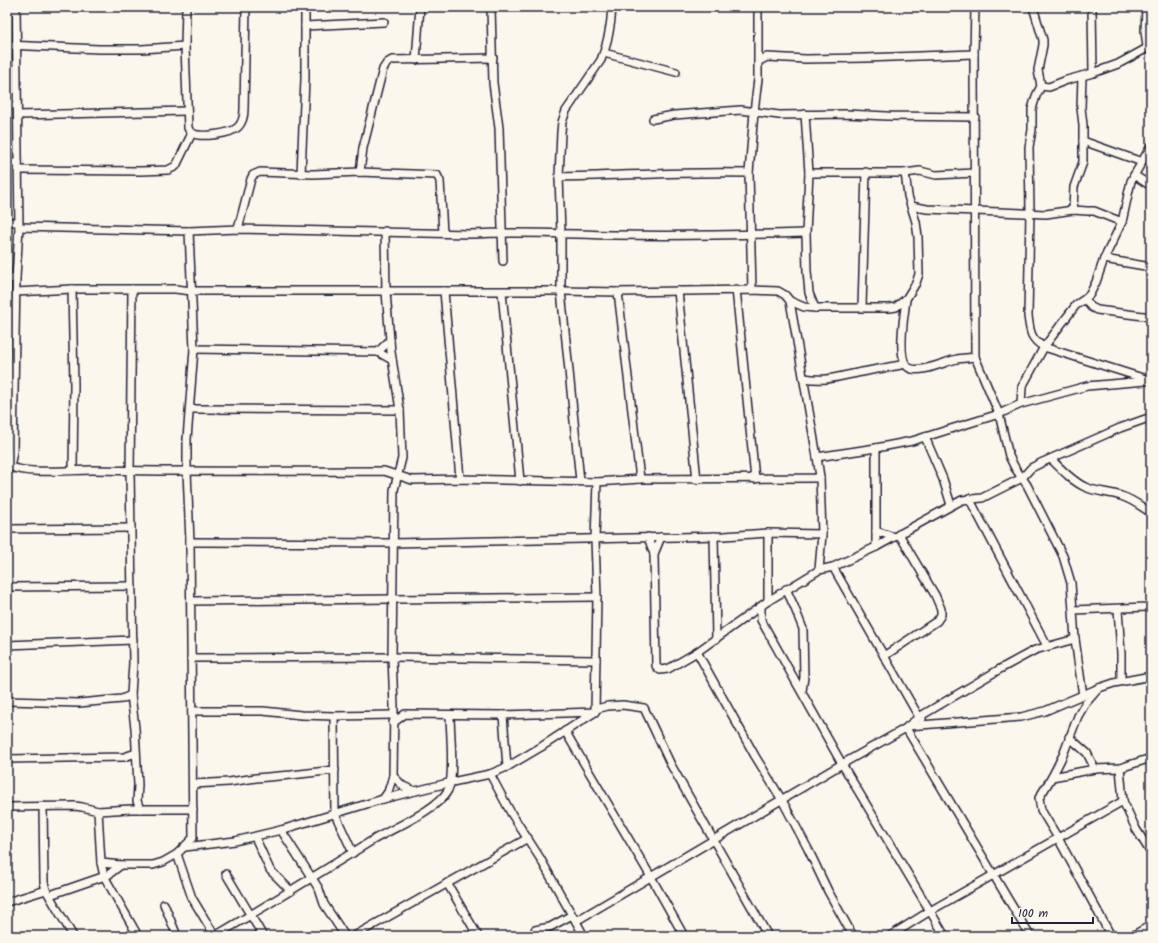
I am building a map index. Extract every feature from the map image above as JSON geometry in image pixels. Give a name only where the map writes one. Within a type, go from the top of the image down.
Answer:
[{"type":"street","points":[[16,7],[15,45],[18,115],[18,224],[13,451],[11,462],[7,467],[28,471],[384,471],[412,480],[460,479],[597,482],[640,479],[755,480],[820,477]]},
{"type":"street","points":[[186,7],[185,46],[188,128],[192,133],[201,136],[225,133],[235,129],[242,121],[244,109],[246,7]]},
{"type":"street","points":[[301,174],[305,7]]},
{"type":"street","points":[[416,60],[420,7]]},
{"type":"street","points":[[491,7],[493,83],[499,128],[503,260]]},
{"type":"street","points":[[580,481],[561,291],[559,176],[562,122],[566,111],[601,60],[611,22],[612,7]]},
{"type":"street","points":[[752,290],[749,173],[759,61],[758,7]]},
{"type":"street","points":[[975,7],[975,357],[999,414],[1009,456],[1015,468],[1027,485],[1063,556],[1071,583],[1075,639],[1082,696],[1085,704]]},
{"type":"street","points":[[1033,7],[1043,40],[1043,45],[1038,70],[1041,86],[1032,109],[1032,130],[1029,146],[1030,212],[1028,316],[1030,333],[1037,343],[1044,347],[1150,380]]},
{"type":"street","points":[[1092,7],[1093,73]]},
{"type":"street","points":[[1041,86],[1049,87],[1118,64],[1149,47],[1145,31],[1146,7]]},
{"type":"street","points":[[305,26],[384,22]]},
{"type":"street","points":[[7,45],[99,49],[142,49],[185,46]]},
{"type":"street","points":[[758,51],[767,56],[806,58],[865,58],[974,54]]},
{"type":"street","points":[[604,53],[676,72]]},
{"type":"street","points":[[759,61],[767,56]]},
{"type":"street","points":[[360,172],[363,148],[384,65],[392,60],[493,58]]},
{"type":"street","points":[[1073,210],[1074,187],[1082,165],[1082,76]]},
{"type":"street","points":[[755,96],[764,113]]},
{"type":"street","points":[[7,105],[17,105]]},
{"type":"street","points":[[653,119],[685,114],[741,110],[779,115],[806,114],[975,117]]},
{"type":"street","points":[[18,115],[187,111]]},
{"type":"street","points":[[806,114],[809,173],[806,233],[808,289],[815,308]]},
{"type":"street","points":[[7,163],[18,167],[141,171],[168,170],[176,166],[192,133]]},
{"type":"street","points":[[1083,141],[1142,162]]},
{"type":"street","points":[[1021,404],[1022,387],[1044,347],[1076,305],[1090,294],[1104,259],[1122,222],[1128,189],[1134,175],[1151,146]]},
{"type":"street","points":[[559,176],[610,176],[710,171],[749,173]]},
{"type":"street","points":[[809,173],[906,173],[920,171],[936,174],[974,173]]},
{"type":"street","points":[[238,229],[253,175],[260,172],[301,174],[360,172],[437,175],[440,181],[443,233]]},
{"type":"street","points":[[862,307],[866,172]]},
{"type":"street","points":[[16,292],[72,289],[176,289],[192,291],[618,292],[736,289],[778,292],[785,295],[790,301],[804,307],[890,308],[896,307],[906,300],[916,283],[919,274],[918,237],[916,222],[908,196],[906,173]]},
{"type":"street","points":[[1134,175],[1151,186]]},
{"type":"street","points":[[911,206],[927,209],[1030,212],[1046,214],[1073,210],[1094,212],[1122,222]]},
{"type":"street","points":[[7,222],[18,224],[189,231],[238,229],[470,234],[503,232],[612,235],[806,233]]},
{"type":"street","points":[[101,863],[120,865],[154,865],[170,859],[185,847],[193,838],[191,601],[187,439],[194,349],[189,231]]},
{"type":"street","points":[[383,799],[388,792],[393,776],[394,711],[392,657],[392,543],[394,483],[398,475],[402,458],[400,410],[392,360],[386,292],[385,231]]},
{"type":"street","points":[[1104,259],[1145,266],[1150,269],[1151,281]]},
{"type":"street","points":[[7,278],[16,278]]},
{"type":"street","points":[[72,289],[74,385],[73,470]]},
{"type":"street","points":[[130,809],[136,801],[138,785],[131,695],[133,663],[130,471],[132,289]]},
{"type":"street","points":[[736,289],[755,480]]},
{"type":"street","points":[[444,291],[460,479]]},
{"type":"street","points":[[678,291],[698,480]]},
{"type":"street","points":[[502,292],[520,481]]},
{"type":"street","points":[[618,292],[640,479]]},
{"type":"street","points":[[1085,299],[1091,307],[1097,310],[1151,317]]},
{"type":"street","points":[[906,300],[902,339],[902,357],[905,364],[910,369],[927,368],[958,359],[975,357]]},
{"type":"street","points":[[790,301],[820,477],[822,534],[819,570]]},
{"type":"street","points":[[378,352],[390,340]]},
{"type":"street","points":[[194,349],[378,352],[392,360]]},
{"type":"street","points":[[804,378],[816,380],[830,379],[905,364]]},
{"type":"street","points":[[817,457],[876,448],[925,437],[999,414],[1021,404],[1094,384],[1150,380]]},
{"type":"street","points":[[190,409],[400,410]]},
{"type":"street","points":[[648,537],[654,554],[656,666],[657,669],[660,670],[668,669],[697,652],[768,601],[819,570],[833,567],[876,547],[962,500],[969,498],[982,498],[1022,478],[1031,468],[1120,428],[1151,417]]},
{"type":"street","points":[[925,437],[943,479],[951,505]]},
{"type":"street","points":[[876,448],[876,547]]},
{"type":"street","points":[[1051,459],[1083,486],[1093,490],[1122,496],[1133,501],[1151,513]]},
{"type":"street","points":[[595,710],[597,598],[595,539],[597,482]]},
{"type":"street","points":[[969,498],[1047,646]]},
{"type":"street","points":[[7,529],[131,528]]},
{"type":"street","points":[[876,531],[897,536],[935,595],[941,609],[941,615],[937,621],[884,656]]},
{"type":"street","points":[[190,542],[392,543],[714,536],[768,533],[822,534]]},
{"type":"street","points":[[768,533],[768,601]]},
{"type":"street","points":[[714,536],[716,639]]},
{"type":"street","points":[[654,554],[661,537]]},
{"type":"street","points":[[833,567],[919,717],[931,724]]},
{"type":"street","points":[[7,587],[132,586]]},
{"type":"street","points":[[786,589],[803,629],[804,677],[802,691]]},
{"type":"street","points":[[191,601],[597,598]]},
{"type":"street","points":[[1073,610],[1118,609],[1147,607],[1151,605]]},
{"type":"street","points":[[761,607],[761,620],[842,764],[945,936]]},
{"type":"street","points":[[1118,609],[1121,681]]},
{"type":"street","points":[[748,616],[761,620]]},
{"type":"street","points":[[576,921],[907,727],[919,717],[1000,669],[1035,650],[1075,639]]},
{"type":"street","points":[[7,645],[133,640]]},
{"type":"street","points":[[697,652],[755,756],[782,800],[828,891],[853,936]]},
{"type":"street","points":[[191,658],[392,657],[596,660]]},
{"type":"street","points":[[907,727],[1020,717],[1045,711],[1099,688],[1121,681],[1151,676]]},
{"type":"street","points":[[1099,688],[1085,704],[1078,716],[1063,755],[1039,798],[1039,803],[1041,810],[1058,838],[1111,936]]},
{"type":"street","points":[[7,701],[79,703],[122,699],[131,695]]},
{"type":"street","points":[[122,699],[132,704]]},
{"type":"street","points":[[192,711],[263,711],[301,715],[334,716],[394,711],[406,714],[503,714],[595,710],[608,706],[624,705],[644,708],[671,765],[768,936]]},
{"type":"street","points":[[185,847],[255,837],[383,799],[490,774],[507,767],[565,731],[595,710]]},
{"type":"street","points":[[394,722],[406,714]]},
{"type":"street","points":[[177,854],[192,898],[215,936],[438,803],[445,795],[452,782],[450,714]]},
{"type":"street","points":[[503,714],[507,767]]},
{"type":"street","points":[[334,716],[335,814],[353,853]]},
{"type":"street","points":[[907,727],[1030,936]]},
{"type":"street","points":[[565,731],[684,936]]},
{"type":"street","points":[[1070,737],[1087,753],[1095,769]]},
{"type":"street","points":[[7,759],[124,757],[136,753]]},
{"type":"street","points":[[124,757],[136,762]]},
{"type":"street","points":[[1052,777],[1095,769],[1120,768],[1151,758]]},
{"type":"street","points":[[1120,768],[1124,801],[1136,830],[1151,853]]},
{"type":"street","points":[[193,784],[229,782],[335,770]]},
{"type":"street","points":[[490,774],[511,813],[544,864],[584,936]]},
{"type":"street","points":[[393,776],[403,786],[415,791]]},
{"type":"street","points":[[136,801],[140,809]]},
{"type":"street","points":[[890,936],[930,911],[1124,801]]},
{"type":"street","points":[[43,806],[44,882],[48,892],[73,936]]},
{"type":"street","points":[[7,807],[82,807],[98,811],[130,809],[193,809]]},
{"type":"street","points":[[98,811],[101,863],[104,876],[138,936]]},
{"type":"street","points":[[281,830],[319,889],[328,910],[345,936]]},
{"type":"street","points":[[255,837],[270,870],[291,891]]},
{"type":"street","points":[[193,838],[200,845]]},
{"type":"street","points":[[354,936],[528,838]]},
{"type":"street","points":[[7,902],[104,876],[117,869],[120,865]]},
{"type":"street","points":[[226,874],[263,936]]},
{"type":"street","points":[[447,883],[478,936]]},
{"type":"street","points":[[164,904],[177,936]]},
{"type":"street","points":[[533,936],[535,930],[550,927],[572,915]]},
{"type":"street","points":[[1132,936],[1151,925]]}]
